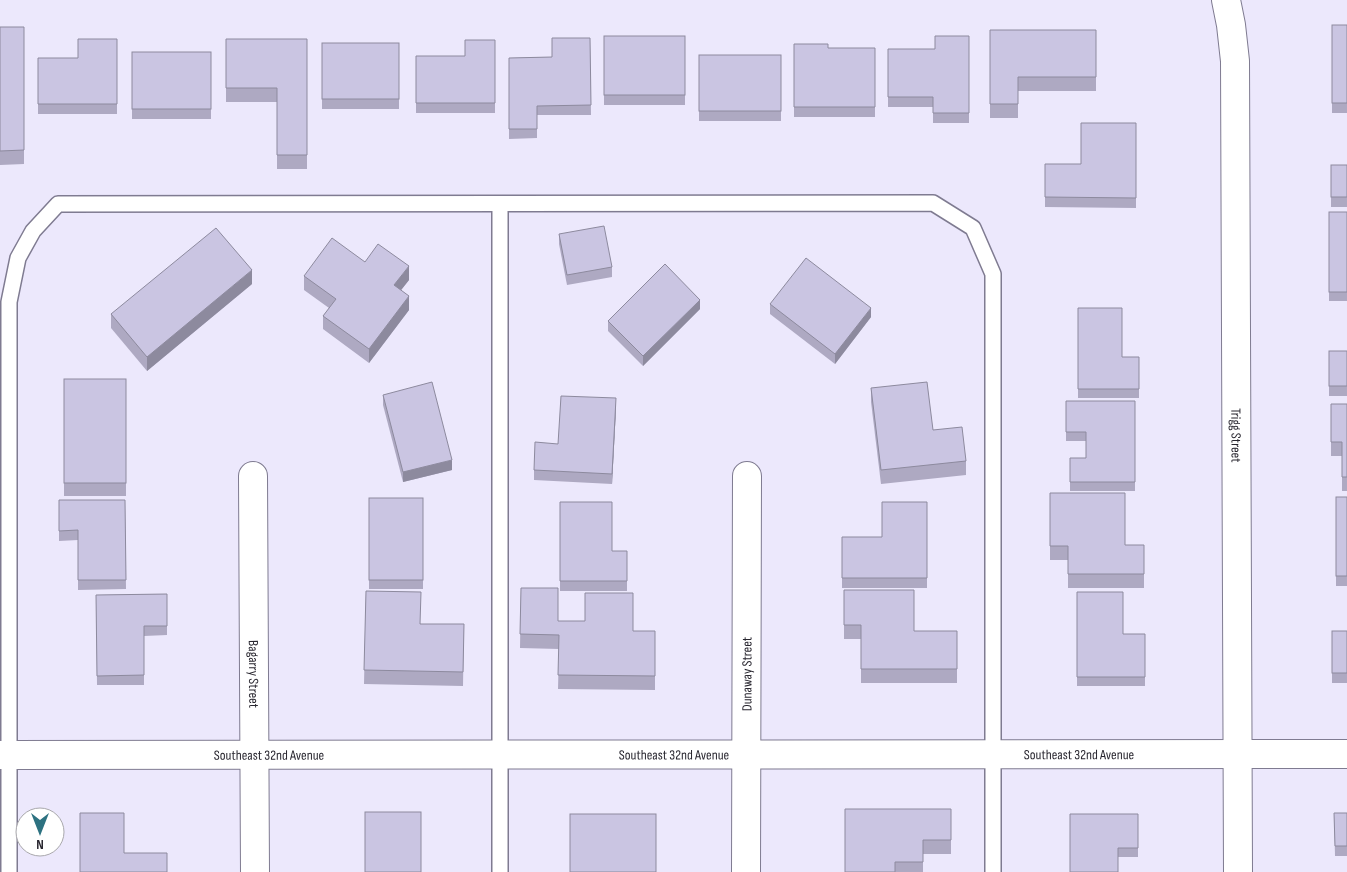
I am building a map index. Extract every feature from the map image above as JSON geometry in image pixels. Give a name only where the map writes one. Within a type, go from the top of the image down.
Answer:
[{"type":"street","name":"Trigg Street","points":[[1226,0],[1235,61],[1238,872]]},
{"type":"street","name":"Bagarry Street","points":[[253,476],[255,872]]},
{"type":"street","name":"Dunaway Street","points":[[746,476],[746,872]]},
{"type":"street","name":"Southeast 32nd Avenue","points":[[5,755],[1347,754]]},
{"type":"lane","points":[[9,872],[5,755],[9,302],[18,258],[33,231],[58,204],[933,203],[973,228],[993,274],[993,872]]},
{"type":"lane","points":[[500,204],[500,872]]},
{"type":"building","points":[[1332,25],[1347,25],[1347,103],[1332,103]]},
{"type":"building","points":[[0,27],[24,27],[24,150],[0,151]]},
{"type":"building","points":[[990,30],[1096,30],[1096,77],[1018,77],[1018,104],[990,104]]},
{"type":"building","points":[[604,36],[685,36],[685,95],[604,95]]},
{"type":"building","points":[[935,36],[969,36],[969,113],[933,113],[933,97],[888,97],[888,49],[935,49]]},
{"type":"building","points":[[552,38],[590,38],[591,105],[537,106],[537,129],[509,129],[509,58],[552,57]]},
{"type":"building","points":[[78,39],[117,39],[117,104],[38,104],[38,58],[78,58]]},
{"type":"building","points":[[226,39],[307,39],[307,155],[277,155],[277,88],[226,88]]},
{"type":"building","points":[[465,40],[495,40],[495,103],[416,103],[416,56],[465,56]]},
{"type":"building","points":[[322,43],[399,43],[399,99],[322,99]]},
{"type":"building","points":[[794,44],[828,44],[828,48],[875,48],[875,107],[794,107]]},
{"type":"building","points":[[132,52],[211,52],[211,109],[132,109]]},
{"type":"building","points":[[699,55],[781,55],[781,111],[699,111]]},
{"type":"building","points":[[1081,123],[1136,123],[1136,198],[1045,197],[1045,164],[1081,164]]},
{"type":"building","points":[[1331,165],[1347,165],[1347,197],[1331,197]]},
{"type":"building","points":[[1329,212],[1347,212],[1347,292],[1329,292]]},
{"type":"building","points":[[604,226],[612,267],[567,275],[559,234]]},
{"type":"building","points":[[216,228],[252,270],[147,357],[111,314]]},
{"type":"building","points":[[332,238],[365,262],[378,244],[409,266],[394,285],[409,296],[369,349],[323,316],[336,299],[304,276]]},
{"type":"building","points":[[806,258],[871,308],[835,354],[770,304]]},
{"type":"building","points":[[665,264],[700,300],[643,356],[608,321]]},
{"type":"building","points":[[1078,308],[1122,308],[1122,357],[1139,357],[1139,389],[1078,389]]},
{"type":"building","points":[[1329,351],[1347,351],[1347,386],[1329,386]]},
{"type":"building","points":[[64,379],[126,379],[126,483],[64,483]]},
{"type":"building","points":[[432,382],[452,460],[403,472],[383,395]]},
{"type":"building","points":[[927,382],[933,430],[962,427],[966,461],[881,470],[871,388]]},
{"type":"building","points":[[561,396],[616,398],[612,474],[534,470],[535,442],[558,444]]},
{"type":"building","points":[[1066,401],[1135,401],[1135,482],[1070,482],[1070,458],[1086,458],[1086,432],[1066,432]]},
{"type":"building","points":[[1331,404],[1347,404],[1347,477],[1342,477],[1342,442],[1331,442]]},
{"type":"building","points":[[1050,493],[1125,493],[1125,545],[1144,545],[1144,574],[1068,574],[1068,546],[1050,546]]},
{"type":"building","points":[[1336,497],[1347,497],[1347,576],[1336,576]]},
{"type":"building","points":[[369,498],[423,498],[423,580],[369,580]]},
{"type":"building","points":[[59,500],[125,500],[126,580],[78,580],[78,530],[59,531]]},
{"type":"building","points":[[560,502],[612,502],[612,551],[627,551],[627,581],[560,581]]},
{"type":"building","points":[[882,502],[927,502],[927,578],[842,578],[842,537],[882,537]]},
{"type":"building","points":[[521,588],[558,588],[558,621],[585,621],[585,593],[633,593],[633,631],[655,631],[655,676],[558,675],[559,635],[520,634]]},
{"type":"building","points":[[844,590],[914,590],[914,631],[957,631],[957,669],[861,669],[861,625],[844,625]]},
{"type":"building","points":[[366,591],[421,592],[420,624],[464,624],[463,672],[364,670]]},
{"type":"building","points":[[1077,592],[1123,592],[1123,634],[1145,634],[1145,677],[1077,677]]},
{"type":"building","points":[[167,594],[167,626],[144,626],[144,675],[97,676],[96,595]]},
{"type":"building","points":[[1332,631],[1347,631],[1347,673],[1332,673]]},
{"type":"building","points":[[845,809],[951,809],[951,840],[923,840],[923,862],[895,862],[895,872],[845,872]]},
{"type":"building","points":[[365,812],[421,812],[421,872],[365,872]]},
{"type":"building","points":[[80,813],[124,813],[124,853],[167,853],[167,872],[80,872]]},
{"type":"building","points":[[1334,813],[1347,813],[1347,846],[1335,846]]},
{"type":"building","points":[[570,814],[656,814],[656,872],[570,872]]},
{"type":"building","points":[[1070,814],[1138,814],[1138,848],[1118,848],[1118,872],[1070,872]]}]
